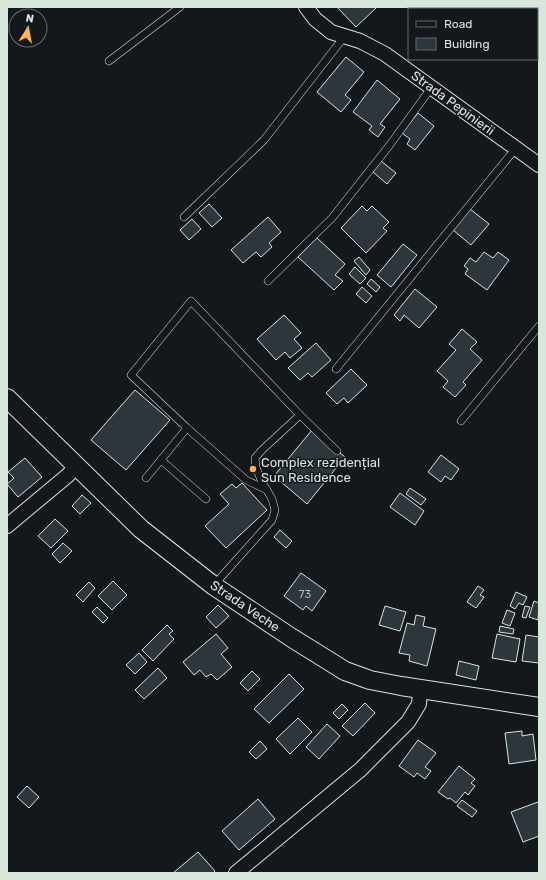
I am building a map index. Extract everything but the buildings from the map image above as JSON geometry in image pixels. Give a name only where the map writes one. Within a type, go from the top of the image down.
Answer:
[{"type":"street","name":"Strada Pepinierii","points":[[306,7],[315,19],[331,32],[360,41],[385,54],[539,165]]},
{"type":"street","name":"Strada Veche","points":[[7,398],[141,529],[214,586],[345,671],[370,680],[420,690],[539,707]]},
{"type":"street","points":[[7,526],[77,466]]},
{"type":"street","points":[[236,873],[365,764],[408,722],[419,704],[420,690]]},
{"type":"lane","points":[[109,61],[180,7]]},
{"type":"lane","points":[[184,217],[264,140],[344,37]]},
{"type":"lane","points":[[268,281],[332,218],[389,146],[431,88]]},
{"type":"lane","points":[[336,369],[516,148]]},
{"type":"lane","points":[[267,490],[246,480],[187,428],[131,375],[191,301],[300,415],[337,451]]},
{"type":"lane","points":[[461,421],[539,326]]},
{"type":"lane","points":[[214,586],[272,520],[275,510],[272,499],[261,480],[256,467],[255,458],[300,415]]},
{"type":"lane","points":[[146,478],[187,428]]},
{"type":"lane","points":[[161,460],[206,499]]},
{"type":"place","name":"Complex rezidențial Sun Residence","points":[[253,469]]}]
